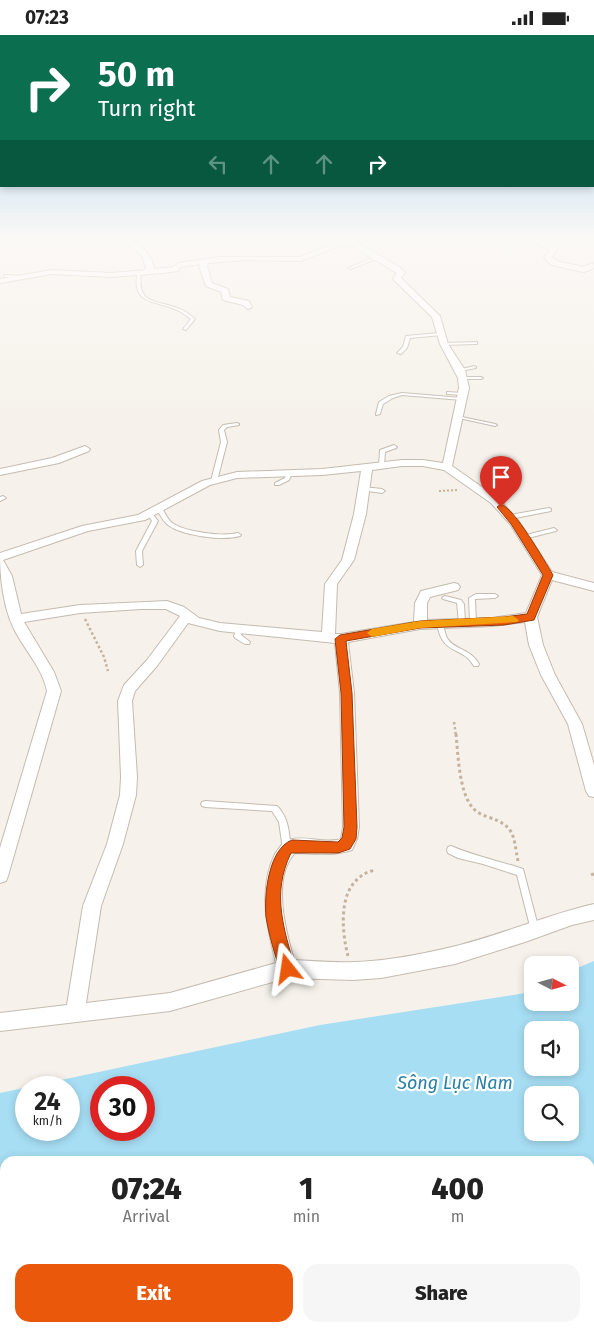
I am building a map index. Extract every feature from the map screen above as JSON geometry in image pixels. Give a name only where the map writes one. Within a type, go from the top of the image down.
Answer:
[{"type":"street","points":[[226,298],[246,303],[248,307]]},
{"type":"street","points":[[418,298],[436,316],[444,344],[461,374],[463,396],[447,467]]},
{"type":"street","points":[[0,472],[55,461],[85,449]]},
{"type":"street","points":[[0,557],[86,528],[155,512],[194,488],[214,481],[249,473],[322,472],[402,463],[447,467],[495,501],[510,517],[548,575],[594,587]]},
{"type":"street","points":[[288,969],[274,918],[273,892],[279,864],[287,849],[298,845],[338,847],[346,845],[351,827],[347,693],[334,638],[331,584],[348,560],[360,514],[367,467]]},
{"type":"street","points":[[0,563],[9,584],[16,619],[53,681],[54,691],[0,876]]},
{"type":"street","points":[[548,575],[530,617],[536,645],[548,675],[575,724],[594,791]]},
{"type":"street","points":[[420,625],[421,603],[425,595],[454,587]]},
{"type":"street","points":[[16,619],[80,609],[167,605],[180,610],[195,622],[240,629],[334,638],[420,625],[530,617]]},
{"type":"street","points":[[75,1014],[92,906],[115,844],[128,795],[130,777],[125,701],[129,689],[152,663],[187,616]]},
{"type":"street","points":[[0,1022],[170,1002],[288,969],[354,971],[381,969],[455,955],[572,917],[594,912]]},
{"type":"lane","points":[[143,298],[146,301],[176,308],[193,319],[186,329]]},
{"type":"lane","points":[[399,353],[405,348],[408,337],[440,334]]},
{"type":"lane","points":[[444,344],[474,343]]},
{"type":"lane","points":[[461,374],[474,367]]},
{"type":"lane","points":[[461,374],[481,378]]},
{"type":"lane","points":[[449,393],[463,396]]},
{"type":"lane","points":[[378,413],[381,403],[397,395],[463,396]]},
{"type":"lane","points":[[459,417],[495,425]]},
{"type":"lane","points":[[214,481],[224,442],[221,430],[225,426],[237,424]]},
{"type":"lane","points":[[380,465],[382,451],[394,447]]},
{"type":"lane","points":[[277,483],[286,479],[289,473]]},
{"type":"lane","points":[[363,489],[382,491]]},
{"type":"lane","points":[[510,517],[549,510]]},
{"type":"lane","points":[[155,512],[175,526],[217,537],[234,537],[238,535]]},
{"type":"lane","points":[[140,565],[139,551],[155,521],[155,512]]},
{"type":"lane","points":[[524,537],[554,531]]},
{"type":"lane","points":[[468,623],[472,598],[476,596],[495,596]]},
{"type":"lane","points":[[445,598],[459,601],[468,623]]},
{"type":"lane","points":[[440,624],[444,639],[449,645],[471,657],[476,664]]},
{"type":"lane","points":[[240,629],[237,636],[247,642]]},
{"type":"lane","points":[[205,805],[274,808],[280,813],[283,822],[287,849]]},
{"type":"lane","points":[[451,850],[458,854],[520,872],[535,930]]},
{"type":"path","points":[[440,491],[462,489],[471,483]]},
{"type":"path","points":[[80,609],[104,657],[108,671]]},
{"type":"path","points":[[454,722],[469,803],[482,815],[502,820],[508,826],[514,835],[520,872]]},
{"type":"path","points":[[354,971],[345,945],[345,904],[353,884],[360,877],[374,870]]},
{"type":"path","points":[[592,873],[594,879]]},
{"type":"water","name":"Sông Lục Nam","points":[[594,961],[594,1156],[0,1156],[0,1093],[15,1090],[15,1141],[80,1141],[80,1076],[320,1025],[524,993],[524,1011],[579,1011],[579,967]]},
{"type":"slow traffic","points":[[372,633],[420,625],[513,620]]},
{"type":"route","points":[[288,969],[274,918],[273,892],[279,864],[287,849],[292,846],[338,847],[346,845],[351,827],[347,693],[340,639],[420,625],[504,621],[530,617],[548,575],[514,522],[501,507]]}]
